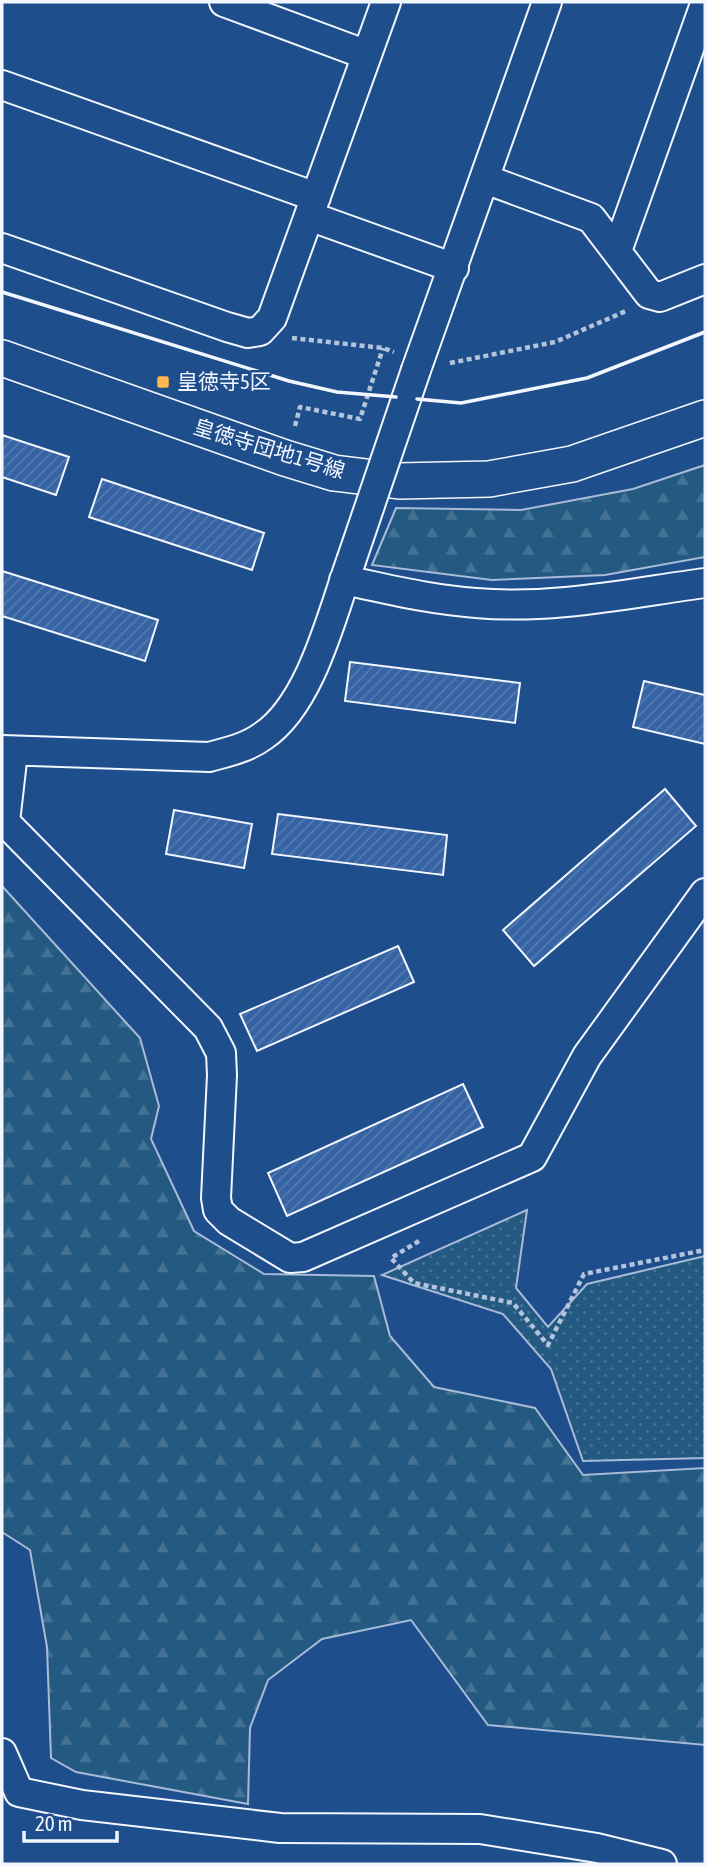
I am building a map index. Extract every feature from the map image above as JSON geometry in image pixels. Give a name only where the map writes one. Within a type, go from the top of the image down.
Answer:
[{"type":"street","points":[[224,2],[367,55]]},
{"type":"street","points":[[2,248],[248,333],[260,331],[272,318],[386,2]]},
{"type":"street","points":[[547,2],[306,687],[287,714],[264,736],[236,750],[209,757],[7,751],[5,822],[208,1028],[220,1053],[222,1075],[216,1198],[218,1210],[229,1221],[290,1258],[303,1257],[532,1157],[587,1056],[705,893]]},
{"type":"street","points":[[617,251],[705,4]]},
{"type":"street","points":[[2,85],[313,206],[454,268]]},
{"type":"street","points":[[485,179],[591,218],[649,294],[660,297],[705,279]]},
{"type":"street","name":"皇徳寺団地1号線","points":[[2,358],[285,458],[334,473],[399,481],[489,479],[572,464],[705,418]]},
{"type":"street","points":[[348,570],[439,599],[512,604],[561,601],[705,583]]},
{"type":"street","points":[[2,1753],[19,1792],[82,1805],[280,1828],[480,1829],[597,1848],[662,1864]]},
{"type":"path","points":[[295,426],[300,407],[360,419],[383,348]]},
{"type":"path","points":[[426,1237],[391,1258],[414,1283],[513,1303],[548,1345],[584,1274],[705,1250]]},
{"type":"green space","points":[[705,465],[705,557],[605,575],[492,580],[372,565],[396,508],[521,510],[633,489]]},
{"type":"green space","points":[[2,886],[140,1038],[159,1106],[151,1139],[194,1231],[264,1274],[374,1276],[390,1336],[434,1387],[535,1408],[583,1475],[705,1468],[705,1745],[488,1725],[411,1620],[322,1639],[268,1680],[250,1728],[248,1804],[76,1772],[51,1758],[47,1647],[30,1550],[2,1532]]},
{"type":"green space","points":[[527,1210],[516,1288],[548,1327],[587,1284],[705,1256],[705,1458],[583,1461],[551,1369],[503,1314],[382,1275]]},
{"type":"building","points":[[2,435],[69,457],[56,495],[2,477]]},
{"type":"building","points":[[102,479],[264,533],[252,570],[89,517]]},
{"type":"building","points":[[2,571],[158,620],[145,661],[2,616]]},
{"type":"building","points":[[350,662],[520,683],[515,723],[345,701]]},
{"type":"building","points":[[644,681],[705,695],[705,744],[633,727]]},
{"type":"building","points":[[665,789],[696,826],[534,966],[503,930]]},
{"type":"building","points":[[174,810],[252,824],[244,868],[166,854]]},
{"type":"building","points":[[278,814],[447,835],[443,875],[272,854]]},
{"type":"building","points":[[398,946],[414,982],[257,1051],[240,1014]]},
{"type":"building","points":[[463,1084],[483,1127],[287,1216],[268,1173]]},
{"type":"wall","points":[[2,292],[289,381],[337,392],[396,397]]},
{"type":"wall","points":[[417,399],[461,403],[587,378],[705,332]]},
{"type":"place","name":"皇徳寺5区","points":[[163,382]]}]
